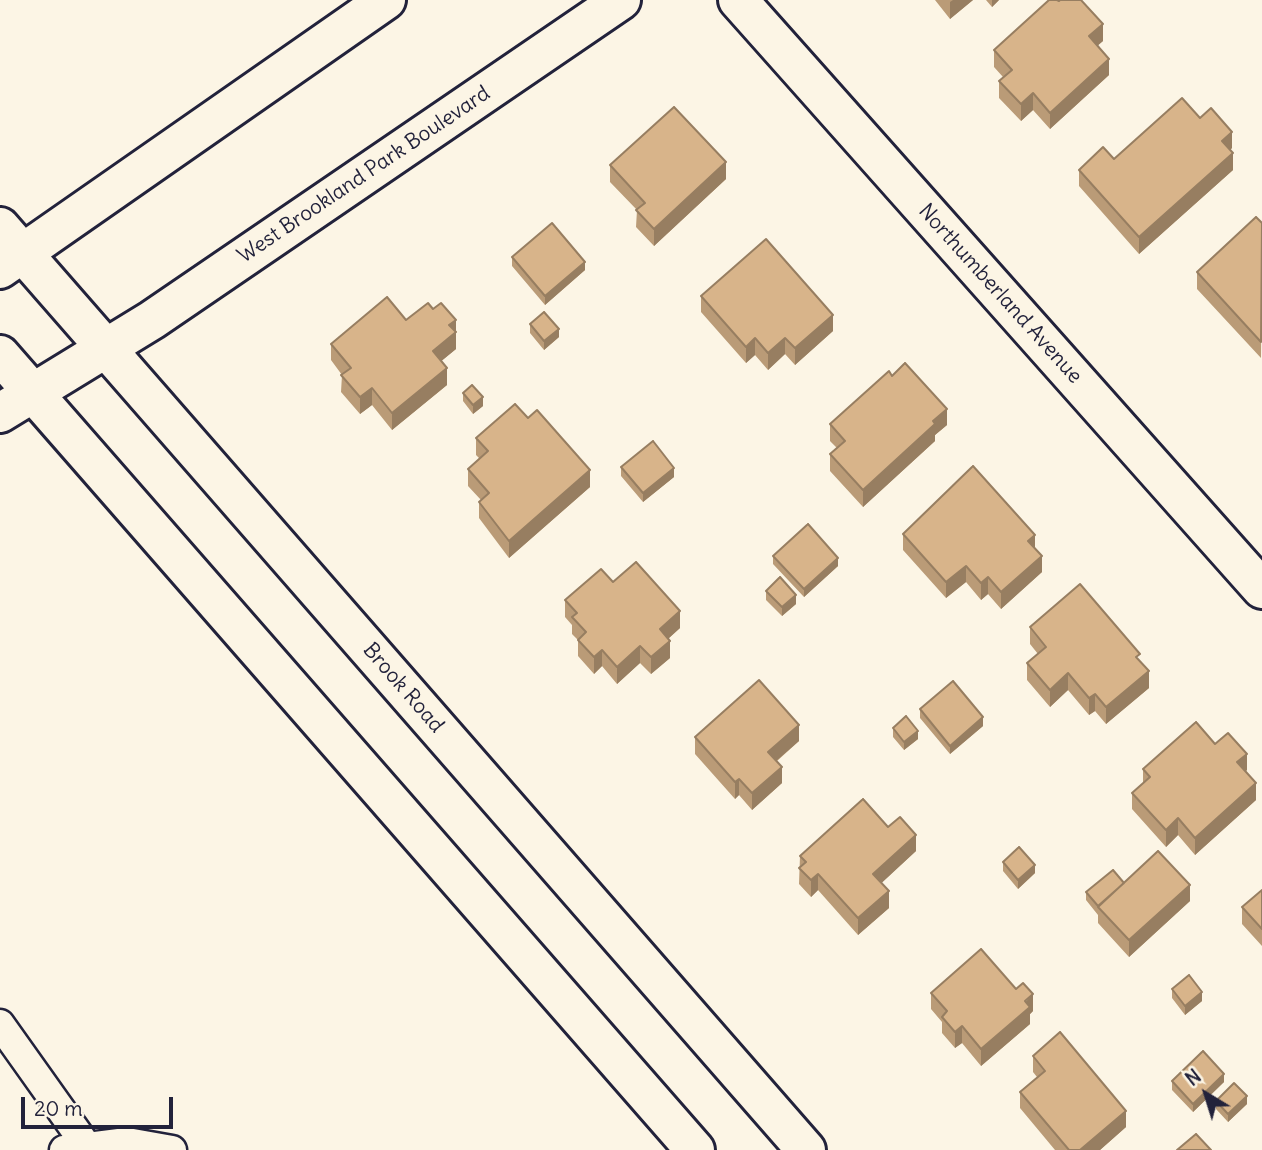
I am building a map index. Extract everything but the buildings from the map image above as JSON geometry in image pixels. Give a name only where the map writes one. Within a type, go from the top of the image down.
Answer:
[{"type":"main road","points":[[8,250],[386,0]]},
{"type":"main road","name":"West Brookland Park Boulevard","points":[[0,412],[106,348],[621,0]]},
{"type":"main road","name":"Northumberland Avenue","points":[[738,0],[1262,589]]},
{"type":"main road","name":"Brook Road","points":[[8,250],[106,348],[806,1150]]},
{"type":"main road","points":[[0,355],[695,1150]]},
{"type":"lane","points":[[0,1024],[75,1147],[127,1142],[172,1150]]}]
